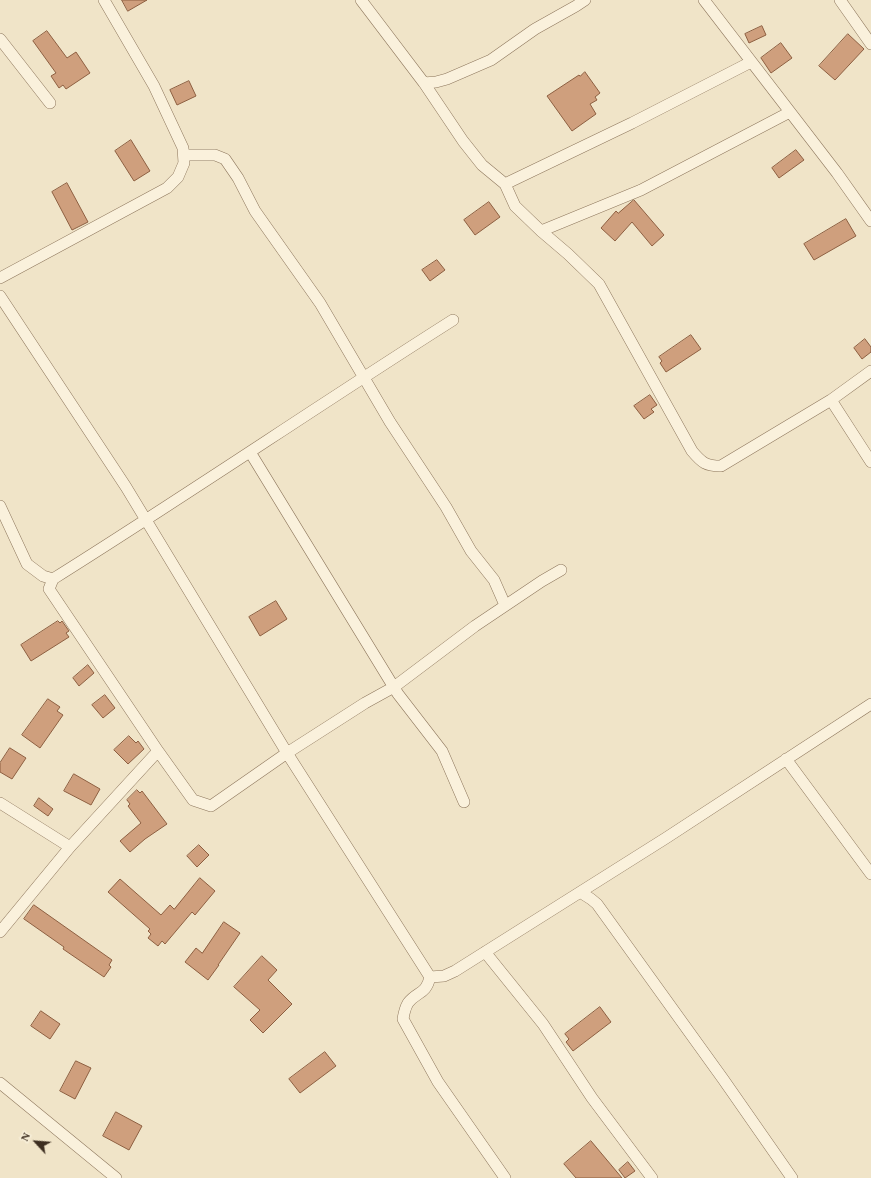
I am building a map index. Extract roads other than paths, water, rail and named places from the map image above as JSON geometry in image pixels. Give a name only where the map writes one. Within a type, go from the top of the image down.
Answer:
[{"type":"street","points":[[0,278],[167,188],[178,177],[184,163],[183,148],[154,86],[104,0]]},
{"type":"street","points":[[361,0],[424,83],[472,153],[482,165],[505,184],[515,206],[599,284],[692,451],[700,461],[707,464],[721,466],[831,400],[871,371]]},
{"type":"street","points":[[424,83],[436,82],[491,60],[534,29],[585,0]]},
{"type":"street","points":[[704,0],[837,173],[871,221]]},
{"type":"street","points":[[840,0],[871,44]]},
{"type":"street","points":[[0,39],[50,103]]},
{"type":"street","points":[[505,184],[632,123],[752,62]]},
{"type":"street","points":[[541,231],[641,190],[790,112]]},
{"type":"street","points":[[184,155],[215,155],[224,160],[238,178],[255,211],[320,303],[390,422],[446,507],[471,551],[494,580],[505,605]]},
{"type":"street","points":[[0,296],[126,487],[287,753],[430,977],[429,985],[408,1004],[403,1019],[438,1082],[505,1178]]},
{"type":"street","points":[[453,320],[364,376],[146,520],[53,579],[49,589],[158,751],[194,800],[211,806],[287,753],[394,687],[475,626],[505,605],[561,570]]},
{"type":"street","points":[[831,400],[871,462]]},
{"type":"street","points":[[250,452],[394,687],[442,751],[464,802]]},
{"type":"street","points":[[0,506],[27,564],[43,576],[53,579]]},
{"type":"street","points":[[430,977],[444,976],[455,971],[666,838],[871,704]]},
{"type":"street","points":[[0,932],[70,847],[158,751]]},
{"type":"street","points":[[786,759],[871,874]]},
{"type":"street","points":[[0,803],[70,847]]},
{"type":"street","points":[[580,892],[591,898],[597,904],[710,1060],[792,1178]]},
{"type":"street","points":[[485,952],[543,1024],[592,1098],[652,1178]]},
{"type":"street","points":[[0,1083],[116,1178]]}]
